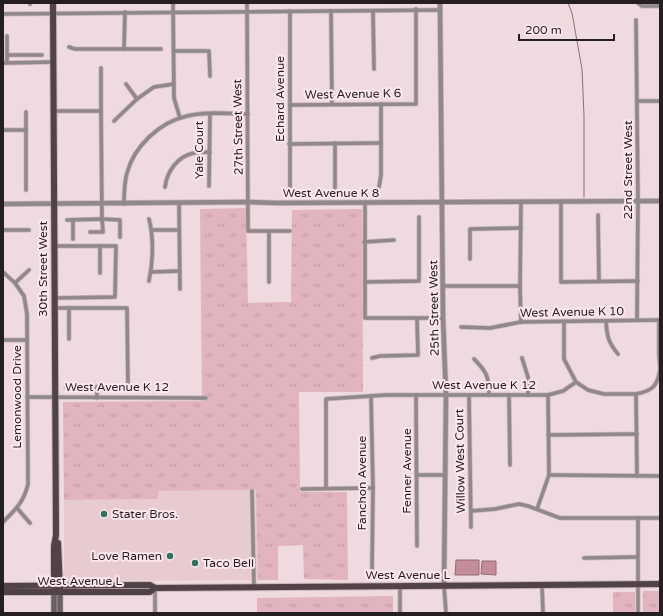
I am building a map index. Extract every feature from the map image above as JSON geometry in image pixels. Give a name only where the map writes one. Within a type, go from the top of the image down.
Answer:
[{"type":"main road","name":"30th Street West","points":[[53,3],[56,535],[58,545],[57,589],[54,613]]},
{"type":"main road","name":"West Avenue L","points":[[3,592],[150,585],[155,588],[660,584]]},
{"type":"main road","name":"West Avenue L","points":[[3,586],[57,589]]},
{"type":"main road","name":"30th Street West","points":[[57,589],[60,613]]},
{"type":"street","points":[[173,3],[174,98],[180,118]]},
{"type":"street","name":"27th Street West","points":[[247,3],[248,231],[269,231]]},
{"type":"street","name":"25th Street West","points":[[440,3],[444,286],[443,318],[446,395],[444,586],[446,613]]},
{"type":"street","points":[[638,3],[642,6],[660,6]]},
{"type":"street","points":[[3,14],[416,9],[440,10]]},
{"type":"street","name":"West Avenue K 6","points":[[290,105],[416,104],[416,9]]},
{"type":"street","points":[[373,10],[374,69]]},
{"type":"street","name":"Echard Avenue","points":[[290,11],[290,187]]},
{"type":"street","points":[[332,11],[332,104]]},
{"type":"street","points":[[124,12],[124,49]]},
{"type":"street","name":"22nd Street West","points":[[636,20],[638,202],[637,320]]},
{"type":"street","points":[[8,36],[8,56],[5,62],[53,62]]},
{"type":"street","points":[[69,47],[75,49],[161,49]]},
{"type":"street","points":[[174,51],[210,51],[210,76]]},
{"type":"street","points":[[8,56],[42,55]]},
{"type":"street","points":[[90,232],[103,232],[101,68]]},
{"type":"street","points":[[126,84],[137,99]]},
{"type":"street","points":[[114,121],[137,99],[154,87],[174,84]]},
{"type":"street","points":[[637,101],[660,102]]},
{"type":"street","points":[[379,187],[381,175],[381,104]]},
{"type":"street","points":[[53,111],[101,111]]},
{"type":"street","points":[[26,112],[26,190]]},
{"type":"street","points":[[124,204],[124,186],[127,172],[136,153],[158,129],[180,118],[188,116],[210,114],[248,114]]},
{"type":"street","name":"Yale Court","points":[[209,186],[210,114]]},
{"type":"street","points":[[3,130],[26,130]]},
{"type":"street","points":[[335,143],[336,188]]},
{"type":"street","points":[[289,144],[381,143]]},
{"type":"street","points":[[165,187],[166,178],[175,163],[193,153],[210,152]]},
{"type":"street","name":"West Avenue K 8","points":[[3,204],[660,201]]},
{"type":"street","points":[[521,322],[520,286],[522,202]]},
{"type":"street","points":[[561,202],[561,282],[638,281]]},
{"type":"street","points":[[179,203],[180,289]]},
{"type":"street","points":[[364,203],[365,318],[443,318]]},
{"type":"street","points":[[598,215],[598,281]]},
{"type":"street","points":[[365,282],[419,281],[420,217]]},
{"type":"street","points":[[149,219],[152,230],[151,272],[149,281]]},
{"type":"street","points":[[67,220],[120,220],[120,237]]},
{"type":"street","points":[[73,220],[73,239]]},
{"type":"street","points":[[470,259],[470,229],[521,228]]},
{"type":"street","points":[[3,230],[29,230]]},
{"type":"street","points":[[152,230],[179,230]]},
{"type":"street","points":[[270,282],[269,231],[290,231]]},
{"type":"street","points":[[364,242],[394,240]]},
{"type":"street","points":[[54,246],[116,246],[115,297],[54,298]]},
{"type":"street","points":[[100,246],[100,273]]},
{"type":"street","points":[[14,283],[29,270]]},
{"type":"street","points":[[151,272],[179,271]]},
{"type":"street","name":"Lemonwood Drive","points":[[3,272],[24,296],[27,314],[28,484],[23,500],[3,522]]},
{"type":"street","points":[[444,286],[520,286]]},
{"type":"street","points":[[54,308],[127,308],[128,387],[66,387]]},
{"type":"street","points":[[69,308],[69,339]]},
{"type":"street","points":[[372,358],[380,356],[418,355],[417,319]]},
{"type":"street","points":[[564,322],[564,359],[576,382],[588,390],[604,394],[636,394],[646,392],[656,385],[659,377],[659,320]]},
{"type":"street","name":"West Avenue K 10","points":[[461,327],[490,328],[521,322],[606,322],[659,320]]},
{"type":"street","points":[[606,322],[607,337],[618,354]]},
{"type":"street","points":[[3,340],[27,340]]},
{"type":"street","points":[[522,358],[528,378],[528,395]]},
{"type":"street","points":[[474,359],[485,370],[489,382],[489,395]]},
{"type":"street","name":"West Avenue K 12","points":[[326,488],[326,399],[416,394],[469,396],[548,395],[563,391],[576,382]]},
{"type":"street","points":[[97,387],[97,398]]},
{"type":"street","name":"Fenner Avenue","points":[[416,394],[417,546]]},
{"type":"street","points":[[636,394],[637,476]]},
{"type":"street","points":[[510,395],[510,466]]},
{"type":"street","points":[[537,508],[549,475],[548,395]]},
{"type":"street","name":"Fanchon Avenue","points":[[371,396],[373,488],[372,570]]},
{"type":"street","name":"Willow West Court","points":[[469,396],[471,527]]},
{"type":"street","name":"West Avenue K 12","points":[[27,397],[206,398]]},
{"type":"street","points":[[548,434],[637,434]]},
{"type":"street","points":[[417,475],[445,475]]},
{"type":"street","points":[[549,475],[660,476]]},
{"type":"street","points":[[302,489],[373,488]]},
{"type":"street","points":[[252,491],[254,587]]},
{"type":"street","points":[[471,511],[495,509],[519,504],[537,508],[560,518],[660,518]]},
{"type":"street","points":[[17,508],[30,523]]},
{"type":"street","points":[[638,518],[638,613]]},
{"type":"street","points":[[584,558],[637,557]]},
{"type":"street","points":[[400,586],[400,613]]},
{"type":"street","points":[[542,586],[542,613]]},
{"type":"street","points":[[155,588],[155,613]]},
{"type":"shaded area","points":[[256,490],[258,580],[66,581],[64,577],[64,500],[158,499],[158,491]]},
{"type":"shaded area","points":[[456,560],[479,560],[479,575],[455,575]]},
{"type":"shaded area","points":[[482,561],[496,561],[496,575],[481,574]]},
{"type":"green space","points":[[246,208],[248,303],[291,302],[292,210],[362,209],[363,392],[299,392],[300,492],[347,492],[348,580],[304,579],[303,545],[278,546],[278,580],[258,580],[256,490],[158,491],[158,499],[64,500],[63,402],[202,401],[200,209]]},
{"type":"green space","points":[[643,591],[660,591],[660,613],[643,613]]},
{"type":"green space","points":[[613,592],[635,592],[635,613],[613,613]]},
{"type":"green space","points":[[393,596],[393,613],[257,613],[257,598]]},
{"type":"waterway","points":[[568,3],[572,13],[582,69],[584,116],[584,197]]},
{"type":"place","name":"Stater Bros.","points":[[104,514]]},
{"type":"place","name":"Love Ramen","points":[[170,556]]},
{"type":"place","name":"Taco Bell","points":[[195,563]]}]
